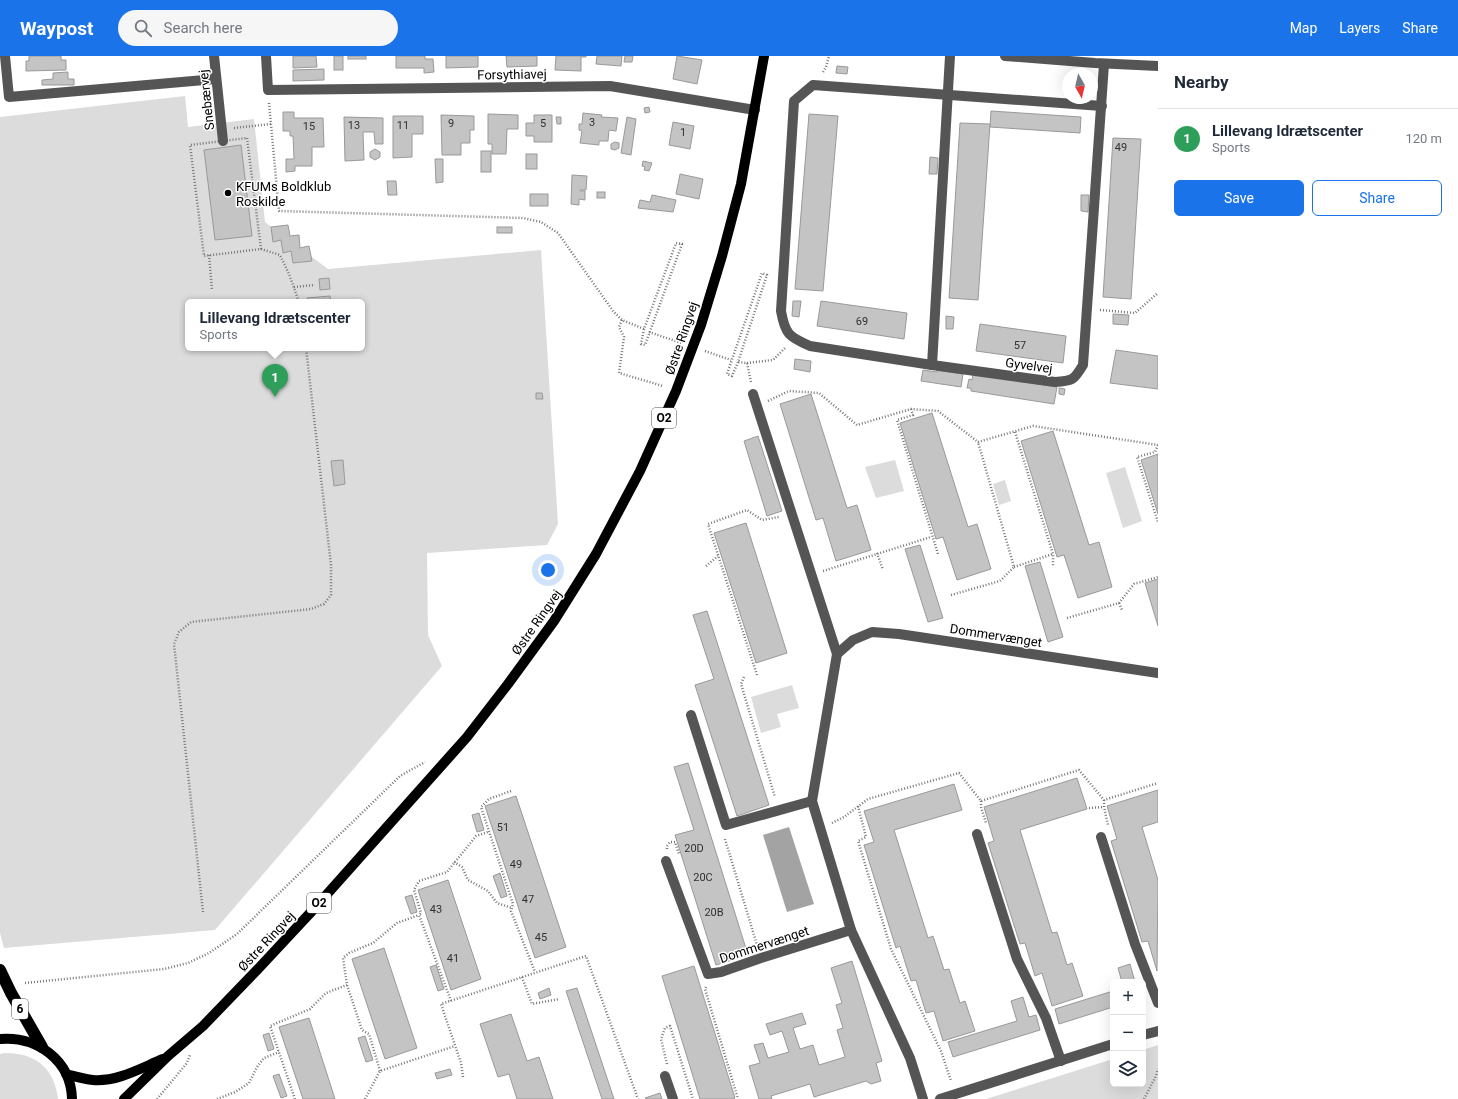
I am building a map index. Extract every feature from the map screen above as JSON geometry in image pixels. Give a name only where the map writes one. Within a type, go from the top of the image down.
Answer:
[{"type":"highway","name":"6","points":[[0,970],[11,993],[42,1047]]},
{"type":"main road","name":"Østre Ringvej","points":[[124,1099],[168,1056],[203,1026],[312,911],[462,743],[508,684],[554,621],[596,554],[640,471],[676,391],[701,325],[722,256],[741,184],[764,56]]},
{"type":"main road","name":"6","points":[[0,1039],[21,1039],[42,1047],[51,1054],[66,1074],[70,1084],[72,1099]]},
{"type":"main road","name":"Østre Ringvej","points":[[66,1074],[93,1080],[106,1080],[122,1076],[168,1056]]},
{"type":"street","points":[[5,56],[9,96],[216,79]]},
{"type":"street","name":"Snebærvej","points":[[214,56],[223,141]]},
{"type":"street","points":[[266,56],[268,90]]},
{"type":"street","points":[[950,56],[948,95],[932,365],[810,346],[794,339],[784,327],[781,311],[794,101],[813,86],[948,95],[1102,106]]},
{"type":"street","points":[[1005,56],[1104,64],[1158,66]]},
{"type":"street","name":"Gyvelvej","points":[[932,365],[1055,382],[1069,382],[1077,376],[1083,365],[1104,64]]},
{"type":"street","name":"Forsythiavej","points":[[268,90],[610,86],[755,110]]},
{"type":"street","points":[[753,394],[837,654],[812,801],[851,930],[910,1058],[923,1099]]},
{"type":"street","name":"Dommervænget","points":[[837,654],[853,640],[872,632],[899,634],[1158,673]]},
{"type":"street","points":[[691,715],[726,825],[812,801]]},
{"type":"street","points":[[977,834],[1017,959],[1046,1018],[1061,1061]]},
{"type":"street","points":[[1101,837],[1135,944],[1158,1003]]},
{"type":"street","name":"Dommervænget","points":[[666,861],[708,974],[721,972],[851,930]]},
{"type":"street","points":[[1146,1034],[1158,1030]]},
{"type":"street","points":[[940,1099],[1110,1045]]},
{"type":"street","points":[[665,1076],[673,1099]]},
{"type":"path","points":[[268,90],[279,211],[523,218],[540,222],[558,233],[613,311],[622,320],[644,329]]},
{"type":"path","points":[[222,129],[271,124]]},
{"type":"path","points":[[261,249],[247,138],[190,145],[204,256],[261,249],[280,255],[298,299]]},
{"type":"path","points":[[676,242],[682,244],[645,345],[641,344],[644,329],[676,242]]},
{"type":"path","points":[[209,255],[212,290]]},
{"type":"path","points":[[762,273],[767,275],[738,362],[732,376],[727,374],[762,273]]},
{"type":"path","points":[[294,287],[315,285]]},
{"type":"path","points":[[1087,309],[1135,313],[1158,293]]},
{"type":"path","points":[[622,320],[619,327],[624,337],[619,373],[676,391]]},
{"type":"path","points":[[738,362],[747,363],[773,360],[794,339]]},
{"type":"path","points":[[203,912],[174,644],[179,632],[191,622],[311,609],[324,604],[331,595],[331,565],[306,351]]},
{"type":"path","points":[[747,363],[753,394]]},
{"type":"path","points":[[757,406],[789,390],[819,393],[857,425],[911,409],[938,411],[978,442],[1014,567]]},
{"type":"path","points":[[911,409],[912,415],[897,420],[938,554]]},
{"type":"path","points":[[978,442],[1033,426],[1158,445],[1155,452],[1138,457],[1158,522]]},
{"type":"path","points":[[1015,432],[1053,554],[1053,566]]},
{"type":"path","points":[[757,675],[708,524],[747,510],[762,520],[792,515]]},
{"type":"path","points":[[811,574],[932,537]]},
{"type":"path","points":[[877,554],[883,570]]},
{"type":"path","points":[[951,595],[1000,581],[1014,567],[1053,554]]},
{"type":"path","points":[[706,566],[718,556]]},
{"type":"path","points":[[1067,618],[1120,603],[1134,584],[1158,577]]},
{"type":"path","points":[[1120,603],[1122,610]]},
{"type":"path","points":[[744,677],[741,684],[779,811]]},
{"type":"path","points":[[25,983],[164,969],[188,963],[209,953],[237,934],[400,776],[427,761]]},
{"type":"path","points":[[981,800],[1079,770],[1104,800],[1104,807],[1109,828],[1101,837]]},
{"type":"path","points":[[820,828],[844,817],[868,799],[959,773],[981,800],[987,827],[977,834]]},
{"type":"path","points":[[1104,800],[1158,783]]},
{"type":"path","points":[[510,791],[489,799],[481,807],[513,904],[511,911],[535,972]]},
{"type":"path","points":[[858,806],[866,837],[858,841],[891,949],[941,1051],[955,1094]]},
{"type":"path","points":[[1089,808],[1104,807]]},
{"type":"path","points":[[726,825],[723,833],[761,958]]},
{"type":"path","points":[[451,1001],[419,915],[421,913],[414,890],[419,881],[447,872],[476,836],[488,832]]},
{"type":"path","points":[[454,862],[462,867],[468,880],[488,891],[496,903],[512,908]]},
{"type":"path","points":[[380,1071],[369,1034],[362,1030],[347,985],[343,958],[349,953],[373,943],[397,924],[419,915]]},
{"type":"path","points":[[463,1077],[461,1063],[441,1004],[586,956],[638,1099]]},
{"type":"path","points":[[708,974],[705,989],[738,1099]]},
{"type":"path","points":[[522,977],[532,1004],[559,999]]},
{"type":"path","points":[[295,1099],[270,1026],[310,1009],[326,993],[347,985]]},
{"type":"path","points":[[665,1076],[668,1070],[661,1039],[665,1028],[670,1026],[693,1099]]},
{"type":"path","points":[[365,1099],[380,1071],[455,1046]]},
{"type":"path","points":[[157,1099],[187,1063],[193,1048]]},
{"type":"path","points":[[217,1099],[235,1092],[249,1082],[264,1058],[279,1052]]},
{"type":"path","points":[[1144,1099],[1158,1070]]},
{"type":"shaded area","points":[[185,96],[188,127],[254,119],[265,222],[328,269],[541,250],[558,524],[547,545],[427,553],[428,635],[442,666],[215,930],[4,948],[0,933],[0,117]]},
{"type":"shaded area","points":[[895,460],[904,491],[876,498],[865,467]]},
{"type":"shaded area","points":[[1125,467],[1142,521],[1123,528],[1106,473]]},
{"type":"shaded area","points":[[1005,480],[1011,501],[999,505],[993,484]]},
{"type":"shaded area","points":[[792,685],[799,708],[777,714],[781,727],[761,733],[751,697]]},
{"type":"shaded area","points":[[789,827],[814,904],[787,912],[763,835]]},
{"type":"shaded area","points":[[1158,1045],[1158,1099],[986,1099],[1110,1060],[1110,1087],[1146,1087],[1146,1049]]},
{"type":"shaded area","points":[[5,1053],[26,1056],[42,1064],[52,1079],[56,1088],[58,1099],[0,1099],[0,1054]]},
{"type":"building","points":[[29,56],[61,56],[61,60],[66,60],[66,70],[26,71],[26,61],[29,61]]},
{"type":"building","points":[[293,56],[316,56],[317,67],[293,68]]},
{"type":"building","points":[[334,56],[343,56],[343,70],[334,70]]},
{"type":"building","points":[[348,56],[366,56],[366,59],[348,59]]},
{"type":"building","points":[[396,56],[425,56],[425,59],[433,59],[434,72],[424,73],[424,68],[396,68]]},
{"type":"building","points":[[446,56],[478,56],[478,67],[446,68]]},
{"type":"building","points":[[506,56],[537,56],[537,66],[507,67]]},
{"type":"building","points":[[556,56],[586,57],[581,57],[581,71],[555,70]]},
{"type":"building","points":[[597,56],[622,56],[621,66],[596,64]]},
{"type":"building","points":[[625,56],[633,56],[632,62],[624,62]]},
{"type":"building","points":[[677,56],[702,60],[697,84],[673,79]]},
{"type":"building","points":[[837,66],[848,67],[847,74],[836,73]]},
{"type":"building","points":[[324,69],[324,80],[293,81],[293,70]]},
{"type":"building","points":[[68,72],[68,79],[74,79],[74,85],[42,85],[42,80],[53,79],[53,73]]},
{"type":"building","points":[[649,107],[650,112],[645,113],[644,108]]},
{"type":"building","points":[[991,111],[1081,117],[1080,133],[990,127]]},
{"type":"building","points":[[283,112],[294,112],[294,118],[323,118],[324,147],[312,147],[312,166],[295,166],[295,171],[286,172],[286,159],[294,159],[293,136],[290,136],[290,131],[283,131]]},
{"type":"building","points":[[583,113],[602,115],[601,117],[618,118],[616,131],[609,130],[608,141],[599,141],[599,145],[580,143],[582,131],[579,130],[579,124],[582,124]]},
{"type":"building","points":[[488,114],[518,115],[518,129],[507,129],[506,154],[492,154],[492,144],[488,144]]},
{"type":"building","points":[[809,114],[838,116],[823,291],[795,289]]},
{"type":"building","points":[[441,115],[474,116],[474,130],[470,130],[470,143],[461,143],[461,155],[442,155]]},
{"type":"building","points":[[534,115],[552,115],[552,142],[534,142],[534,136],[526,136],[526,123],[534,123]]},
{"type":"building","points":[[393,116],[423,116],[423,134],[412,134],[412,157],[393,158]]},
{"type":"building","points":[[344,117],[383,118],[383,144],[375,144],[374,132],[363,132],[364,160],[345,161]]},
{"type":"building","points":[[556,117],[561,117],[561,124],[557,124]]},
{"type":"building","points":[[627,117],[636,119],[631,155],[621,153]]},
{"type":"building","points":[[673,122],[694,126],[690,149],[669,145]]},
{"type":"building","points":[[960,123],[990,124],[978,300],[949,298]]},
{"type":"building","points":[[1113,138],[1141,139],[1131,299],[1103,297]]},
{"type":"building","points":[[615,142],[619,143],[619,148],[615,150],[611,149],[611,144]]},
{"type":"building","name":"KFUMs Boldklub Roskilde","points":[[241,145],[252,236],[215,240],[204,150]]},
{"type":"building","points":[[375,149],[380,152],[380,157],[375,160],[370,157],[370,152]]},
{"type":"building","points":[[481,151],[491,151],[491,172],[481,172]]},
{"type":"building","points":[[526,154],[537,154],[537,169],[526,169]]},
{"type":"building","points":[[930,157],[938,158],[937,174],[929,174]]},
{"type":"building","points":[[435,159],[443,159],[443,182],[436,183]]},
{"type":"building","points":[[643,161],[652,163],[649,171],[644,170],[645,167],[642,166]]},
{"type":"building","points":[[680,174],[703,179],[699,199],[676,194]]},
{"type":"building","points":[[572,175],[587,176],[586,190],[580,190],[585,191],[585,200],[579,199],[579,205],[571,204]]},
{"type":"building","points":[[387,181],[396,181],[397,195],[388,195]]},
{"type":"building","points":[[597,192],[605,192],[605,198],[597,198]]},
{"type":"building","points":[[530,194],[548,194],[548,206],[530,206]]},
{"type":"building","points":[[652,195],[676,200],[673,212],[638,208],[640,200],[650,202]]},
{"type":"building","points":[[1081,195],[1089,195],[1088,212],[1081,211]]},
{"type":"building","points":[[288,225],[290,236],[299,235],[300,248],[309,246],[312,261],[293,263],[291,251],[283,253],[281,240],[273,242],[271,227]]},
{"type":"building","points":[[497,227],[512,227],[512,233],[497,233]]},
{"type":"building","points":[[329,278],[330,289],[320,290],[319,279]]},
{"type":"building","points":[[330,296],[330,299],[307,299]]},
{"type":"building","points":[[793,301],[801,301],[799,317],[792,316]]},
{"type":"building","points":[[821,301],[907,313],[904,339],[817,326]]},
{"type":"building","points":[[1113,314],[1129,315],[1128,325],[1113,324]]},
{"type":"building","points":[[946,316],[954,317],[953,329],[946,329]]},
{"type":"building","points":[[980,324],[1066,336],[1063,363],[976,351]]},
{"type":"building","points":[[1116,350],[1158,356],[1158,389],[1110,383]]},
{"type":"building","points":[[795,359],[811,361],[810,372],[794,369]]},
{"type":"building","points":[[923,370],[937,372],[937,370],[963,374],[961,387],[921,381]]},
{"type":"building","points":[[973,374],[1057,387],[1054,404],[971,391],[971,388],[967,388],[969,379],[972,380]]},
{"type":"building","points":[[1059,388],[1065,389],[1064,395],[1059,394]]},
{"type":"building","points":[[536,393],[542,393],[543,399],[536,399]]},
{"type":"building","points":[[811,394],[847,508],[857,505],[871,550],[836,561],[823,518],[816,520],[780,404]]},
{"type":"building","points":[[932,413],[968,527],[977,524],[991,569],[957,580],[943,537],[936,539],[900,423]]},
{"type":"building","points":[[1053,431],[1089,545],[1099,542],[1112,587],[1078,598],[1064,555],[1057,557],[1021,441]]},
{"type":"building","points":[[758,436],[782,511],[767,516],[744,441]]},
{"type":"building","points":[[1158,454],[1158,514],[1141,460]]},
{"type":"building","points":[[343,460],[345,484],[334,486],[331,461]]},
{"type":"building","points":[[746,523],[787,653],[756,663],[714,533]]},
{"type":"building","points":[[920,545],[943,618],[928,622],[905,549]]},
{"type":"building","points":[[1040,562],[1063,637],[1048,642],[1025,566]]},
{"type":"building","points":[[1158,579],[1158,626],[1145,583]]},
{"type":"building","points":[[707,611],[769,805],[737,816],[695,685],[714,679],[693,615]]},
{"type":"building","points":[[688,763],[748,955],[716,965],[675,835],[694,830],[674,767]]},
{"type":"building","points":[[1077,778],[1087,809],[1020,830],[1052,933],[1057,932],[1067,965],[1072,963],[1083,996],[1052,1006],[1042,973],[1035,976],[1025,943],[1020,944],[988,843],[994,841],[984,807]]},
{"type":"building","points":[[954,784],[962,810],[894,830],[928,938],[933,936],[944,970],[949,969],[960,1003],[965,1001],[975,1031],[943,1041],[934,1011],[926,1013],[916,980],[911,981],[900,946],[896,948],[864,845],[874,842],[864,811]]},
{"type":"building","points":[[1158,790],[1158,822],[1142,827],[1158,880],[1157,971],[1148,941],[1142,942],[1111,841],[1117,839],[1107,806]]},
{"type":"building","points":[[516,796],[566,947],[535,958],[485,806]]},
{"type":"building","points":[[479,813],[484,830],[477,832],[472,815]]},
{"type":"building","points":[[500,873],[507,896],[501,898],[493,876]]},
{"type":"building","points":[[448,880],[481,979],[451,990],[418,890]]},
{"type":"building","points":[[412,895],[417,912],[411,914],[405,897]]},
{"type":"building","points":[[384,948],[417,1048],[385,1059],[352,959]]},
{"type":"building","points":[[852,961],[882,1061],[876,1063],[881,1081],[871,1084],[866,1081],[814,1097],[810,1084],[771,1096],[772,1099],[759,1099],[749,1066],[760,1063],[754,1045],[763,1043],[768,1058],[789,1052],[782,1031],[770,1035],[766,1024],[802,1013],[806,1024],[793,1028],[800,1049],[813,1045],[819,1065],[845,1057],[837,1030],[843,1028],[836,1005],[842,1003],[831,968]]},
{"type":"building","points":[[1130,964],[1134,979],[1121,979],[1118,968]]},
{"type":"building","points":[[436,965],[444,989],[438,991],[430,967]]},
{"type":"building","points":[[694,966],[735,1098],[732,1099],[700,1099],[662,976]]},
{"type":"building","points":[[549,988],[551,995],[540,999],[538,993]]},
{"type":"building","points":[[577,988],[614,1099],[602,1099],[566,991]]},
{"type":"building","points":[[1110,992],[1110,1008],[1059,1024],[1055,1009]]},
{"type":"building","points":[[1023,997],[1029,1017],[1036,1015],[1040,1030],[953,1057],[948,1042],[1017,1021],[1011,1001]]},
{"type":"building","points":[[511,1014],[527,1061],[539,1057],[553,1099],[517,1099],[509,1074],[498,1077],[480,1024]]},
{"type":"building","points":[[309,1018],[335,1099],[303,1099],[279,1027]]},
{"type":"building","points":[[269,1033],[274,1049],[268,1051],[263,1035]]},
{"type":"building","points":[[365,1036],[373,1060],[366,1062],[358,1038]]},
{"type":"building","points":[[450,1069],[452,1075],[437,1079],[435,1073]]},
{"type":"building","points":[[279,1074],[287,1096],[281,1098],[273,1076]]},
{"type":"building","points":[[660,1093],[662,1099],[645,1098]]},
{"type":"place","name":"KFUMs Boldklub Roskilde","points":[[228,193]]},
{"type":"place","name":"Lillevang Idrætscenter","points":[[275,397]]}]
